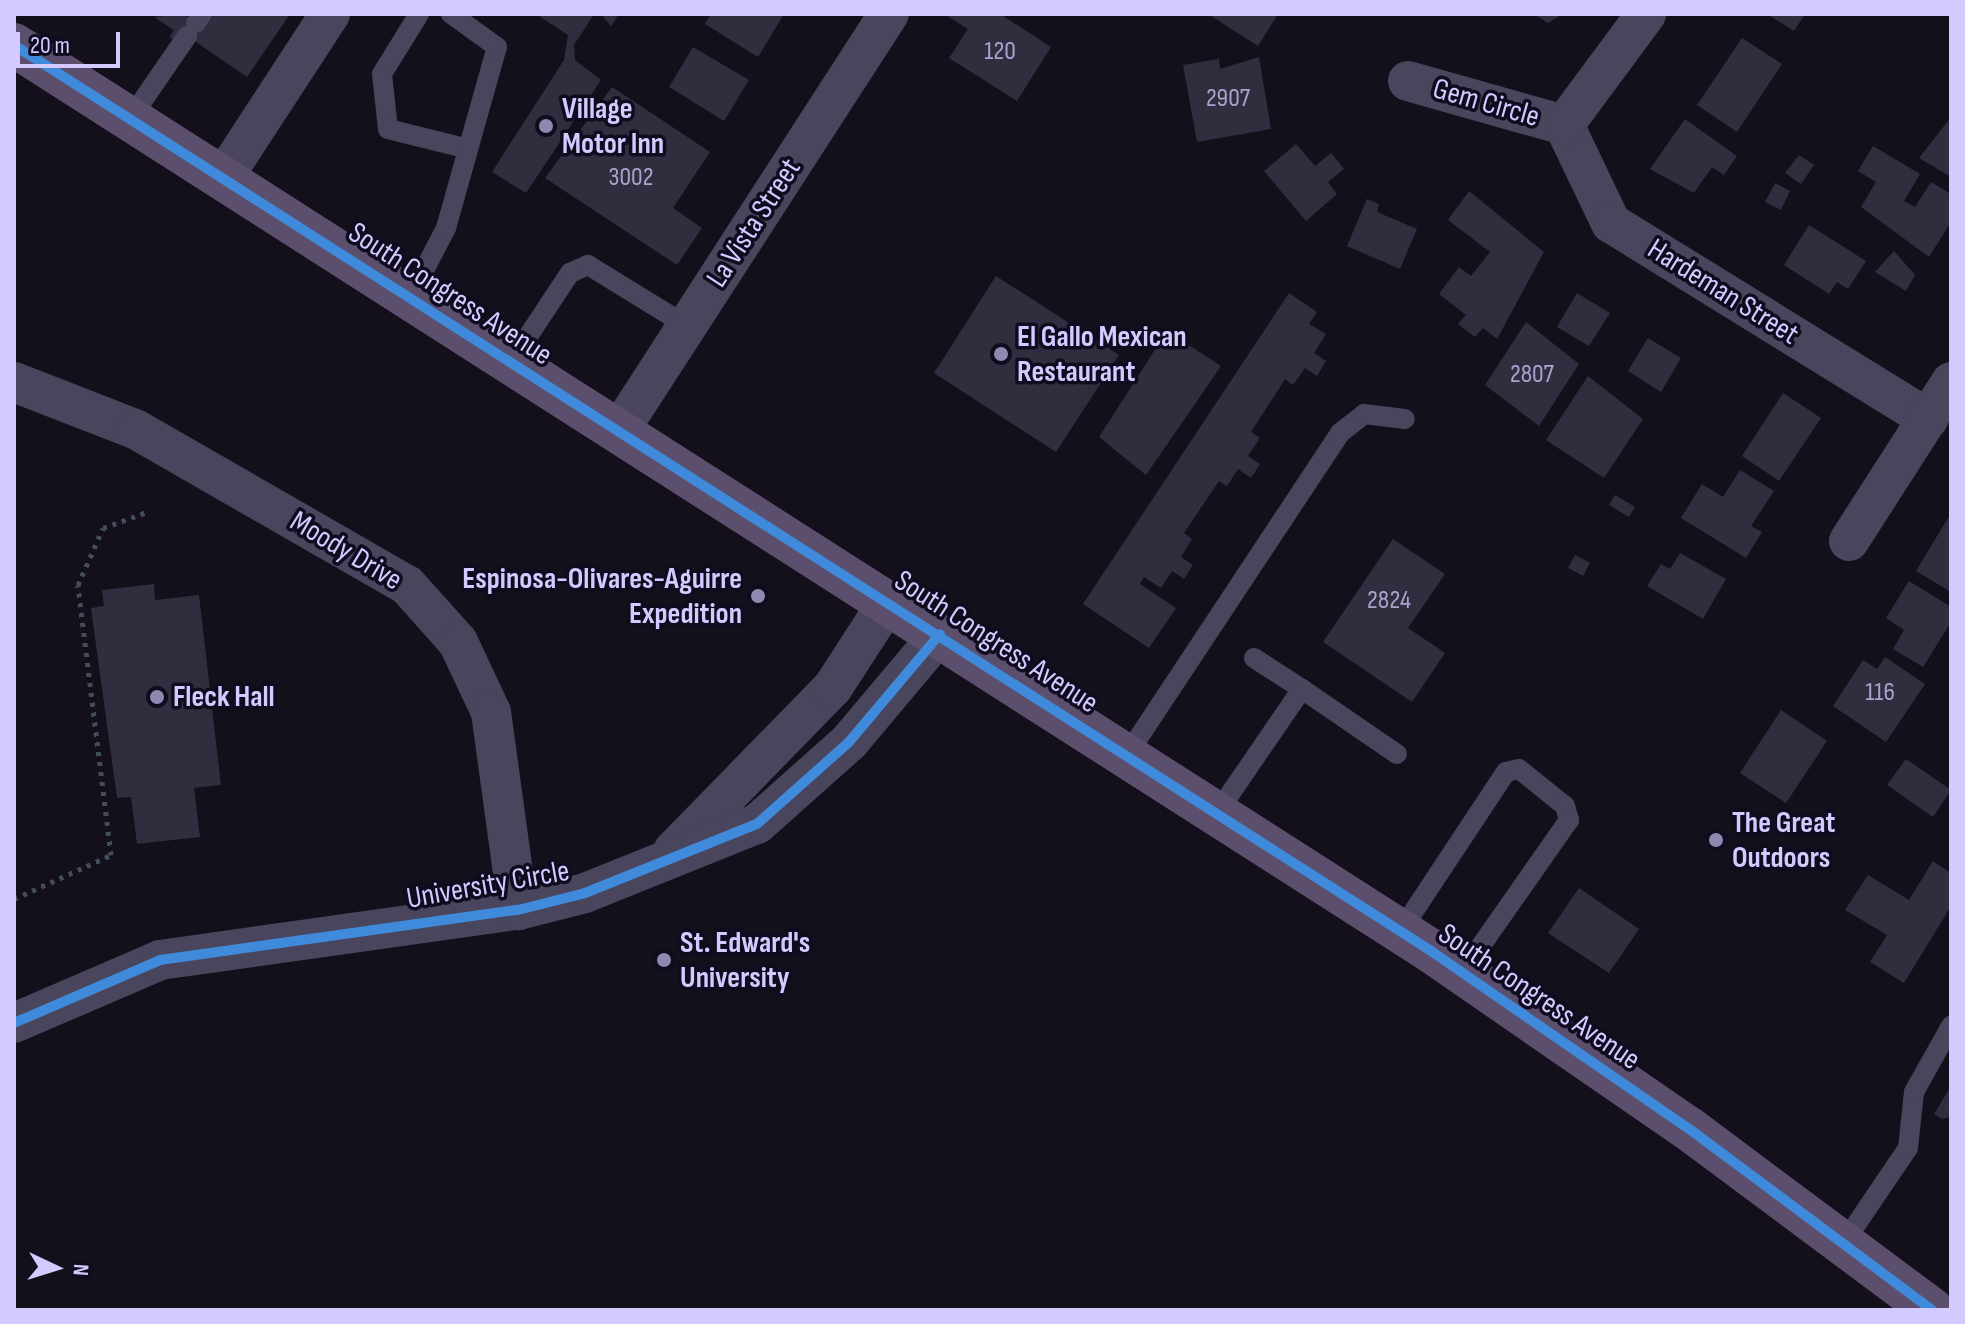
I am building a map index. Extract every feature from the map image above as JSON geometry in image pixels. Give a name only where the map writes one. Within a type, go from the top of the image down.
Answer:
[{"type":"main road","name":"South Congress Avenue","points":[[14,45],[940,634],[1400,932],[1462,973],[1932,1310]]},
{"type":"street","points":[[223,178],[330,14]]},
{"type":"street","name":"La Vista Street","points":[[619,431],[889,14]]},
{"type":"street","points":[[1564,125],[1646,14]]},
{"type":"street","name":"Gem Circle","points":[[1408,81],[1564,125]]},
{"type":"street","name":"Hardeman Street","points":[[1564,125],[1611,223],[1928,419]]},
{"type":"street","name":"Moody Drive","points":[[14,382],[137,430],[407,585],[458,642],[491,712],[518,910]]},
{"type":"street","points":[[1849,541],[1951,382]]},
{"type":"street","name":"University Circle","points":[[665,859],[833,687],[888,602]]},
{"type":"street","name":"University Circle","points":[[14,1023],[160,960],[518,910],[585,893],[757,824],[794,794],[940,634]]},
{"type":"lane","points":[[419,14],[382,74],[388,129],[465,148]]},
{"type":"lane","points":[[410,297],[446,228],[465,148],[497,47],[451,14]]},
{"type":"lane","points":[[130,119],[195,24]]},
{"type":"lane","points":[[511,362],[570,273],[588,265],[687,326]]},
{"type":"lane","points":[[1127,755],[1340,433],[1364,414],[1405,419]]},
{"type":"lane","points":[[1254,658],[1397,754]]},
{"type":"lane","points":[[1217,813],[1302,689]]},
{"type":"lane","points":[[1400,932],[1506,772],[1519,769],[1565,806],[1569,820],[1462,973]]},
{"type":"lane","points":[[1843,1244],[1908,1148],[1914,1092],[1951,1026]]},
{"type":"lane","points":[[1938,1310],[1951,1292]]},
{"type":"path","points":[[14,899],[111,855],[78,585],[103,528],[147,512]]},
{"type":"building","points":[[183,14],[204,29],[214,14],[290,14],[247,77],[183,33],[177,42],[169,37],[174,30],[154,17]]},
{"type":"building","name":"Village Motor Inn","points":[[536,14],[594,14],[574,45],[575,60],[601,80],[526,193],[492,172],[564,60],[568,35]]},
{"type":"building","points":[[601,14],[619,14],[611,26]]},
{"type":"building","points":[[711,14],[784,14],[758,57],[705,24]]},
{"type":"building","points":[[944,14],[1000,14],[1051,47],[1017,101],[949,58],[968,29]]},
{"type":"building","points":[[1208,14],[1278,14],[1258,46]]},
{"type":"building","points":[[1534,14],[1563,14],[1548,23]]},
{"type":"building","points":[[1767,14],[1805,14],[1794,31]]},
{"type":"building","points":[[1742,38],[1782,64],[1737,132],[1697,105]]},
{"type":"building","points":[[693,47],[749,80],[724,121],[669,87]]},
{"type":"building","points":[[1259,57],[1271,129],[1197,142],[1183,65],[1219,59],[1220,69]]},
{"type":"building","points":[[612,87],[710,152],[673,208],[702,228],[677,265],[545,178]]},
{"type":"building","points":[[1951,117],[1951,177],[1919,158]]},
{"type":"building","points":[[1685,119],[1737,156],[1724,175],[1712,167],[1694,193],[1650,169]]},
{"type":"building","points":[[1296,144],[1315,166],[1331,153],[1344,169],[1328,182],[1337,194],[1306,221],[1264,171]]},
{"type":"building","points":[[1873,146],[1920,174],[1904,201],[1915,207],[1931,182],[1951,194],[1951,222],[1929,257],[1861,207],[1876,182],[1858,171]]},
{"type":"building","points":[[1799,155],[1814,165],[1801,184],[1785,173]]},
{"type":"building","points":[[1775,183],[1790,191],[1781,210],[1765,202]]},
{"type":"building","points":[[1469,191],[1544,252],[1497,339],[1483,328],[1475,337],[1458,324],[1466,315],[1439,294],[1459,267],[1471,276],[1490,252],[1448,220]]},
{"type":"building","points":[[1367,199],[1379,204],[1377,212],[1417,229],[1400,269],[1347,246]]},
{"type":"building","points":[[1809,225],[1866,261],[1848,289],[1837,282],[1829,294],[1784,265]]},
{"type":"building","points":[[1894,251],[1915,275],[1906,291],[1875,272]]},
{"type":"building","points":[[996,276],[1119,355],[1056,452],[934,373]]},
{"type":"building","points":[[1289,293],[1317,312],[1309,324],[1326,334],[1314,353],[1326,361],[1317,376],[1305,368],[1293,385],[1285,379],[1251,432],[1260,438],[1248,456],[1260,464],[1251,478],[1238,469],[1227,486],[1219,481],[1184,533],[1192,539],[1181,557],[1193,565],[1184,579],[1172,571],[1161,588],[1144,577],[1140,584],[1176,608],[1149,648],[1083,604]]},
{"type":"building","points":[[1577,293],[1610,313],[1589,346],[1557,327]]},
{"type":"building","points":[[1526,322],[1579,364],[1539,426],[1485,385]]},
{"type":"building","points":[[1167,331],[1221,366],[1146,475],[1099,437]]},
{"type":"building","points":[[1648,338],[1681,358],[1661,392],[1628,371]]},
{"type":"building","points":[[1588,376],[1643,419],[1604,478],[1546,440]]},
{"type":"building","points":[[1783,393],[1821,418],[1779,481],[1742,456]]},
{"type":"building","points":[[1740,470],[1774,491],[1751,526],[1762,532],[1746,558],[1681,518],[1702,484],[1723,497]]},
{"type":"building","points":[[1615,495],[1635,507],[1629,517],[1609,505]]},
{"type":"building","points":[[1951,513],[1951,592],[1916,571]]},
{"type":"building","points":[[1393,539],[1445,574],[1408,628],[1445,653],[1412,702],[1323,642]]},
{"type":"building","points":[[1680,553],[1726,579],[1703,619],[1647,586],[1661,564],[1670,569]]},
{"type":"building","points":[[1575,555],[1590,563],[1583,576],[1568,568]]},
{"type":"building","points":[[1909,581],[1951,607],[1951,622],[1923,667],[1893,649],[1904,630],[1886,618]]},
{"type":"building","name":"Fleck Hall","points":[[154,584],[155,600],[199,595],[221,785],[194,788],[200,837],[137,844],[131,797],[117,798],[91,608],[104,606],[102,590]]},
{"type":"building","points":[[1885,657],[1925,684],[1886,742],[1833,706],[1863,660],[1877,669]]},
{"type":"building","points":[[1781,710],[1827,741],[1786,803],[1740,773]]},
{"type":"building","points":[[1906,759],[1951,790],[1933,817],[1887,785]]},
{"type":"building","points":[[1933,861],[1951,873],[1951,906],[1904,983],[1870,962],[1887,935],[1845,910],[1868,875],[1909,900]]},
{"type":"building","points":[[1579,888],[1639,929],[1609,973],[1548,933]]},
{"type":"building","points":[[1951,1086],[1951,1117],[1942,1119],[1934,1114]]},
{"type":"cycle path","points":[[14,45],[1431,951],[1688,1128],[1932,1310]]},
{"type":"cycle path","points":[[14,1023],[160,960],[518,910],[585,893],[757,824],[849,742],[940,634]]},
{"type":"place","name":"Village Motor Inn","points":[[546,126]]},
{"type":"place","name":"El Gallo Mexican Restaurant","points":[[1001,354]]},
{"type":"place","name":"Espinosa-Olivares-Aguirre Expedition","points":[[758,596]]},
{"type":"place","name":"Fleck Hall","points":[[157,697]]},
{"type":"place","name":"The Great Outdoors","points":[[1716,840]]},
{"type":"place","name":"St. Edward's University","points":[[664,960]]}]
